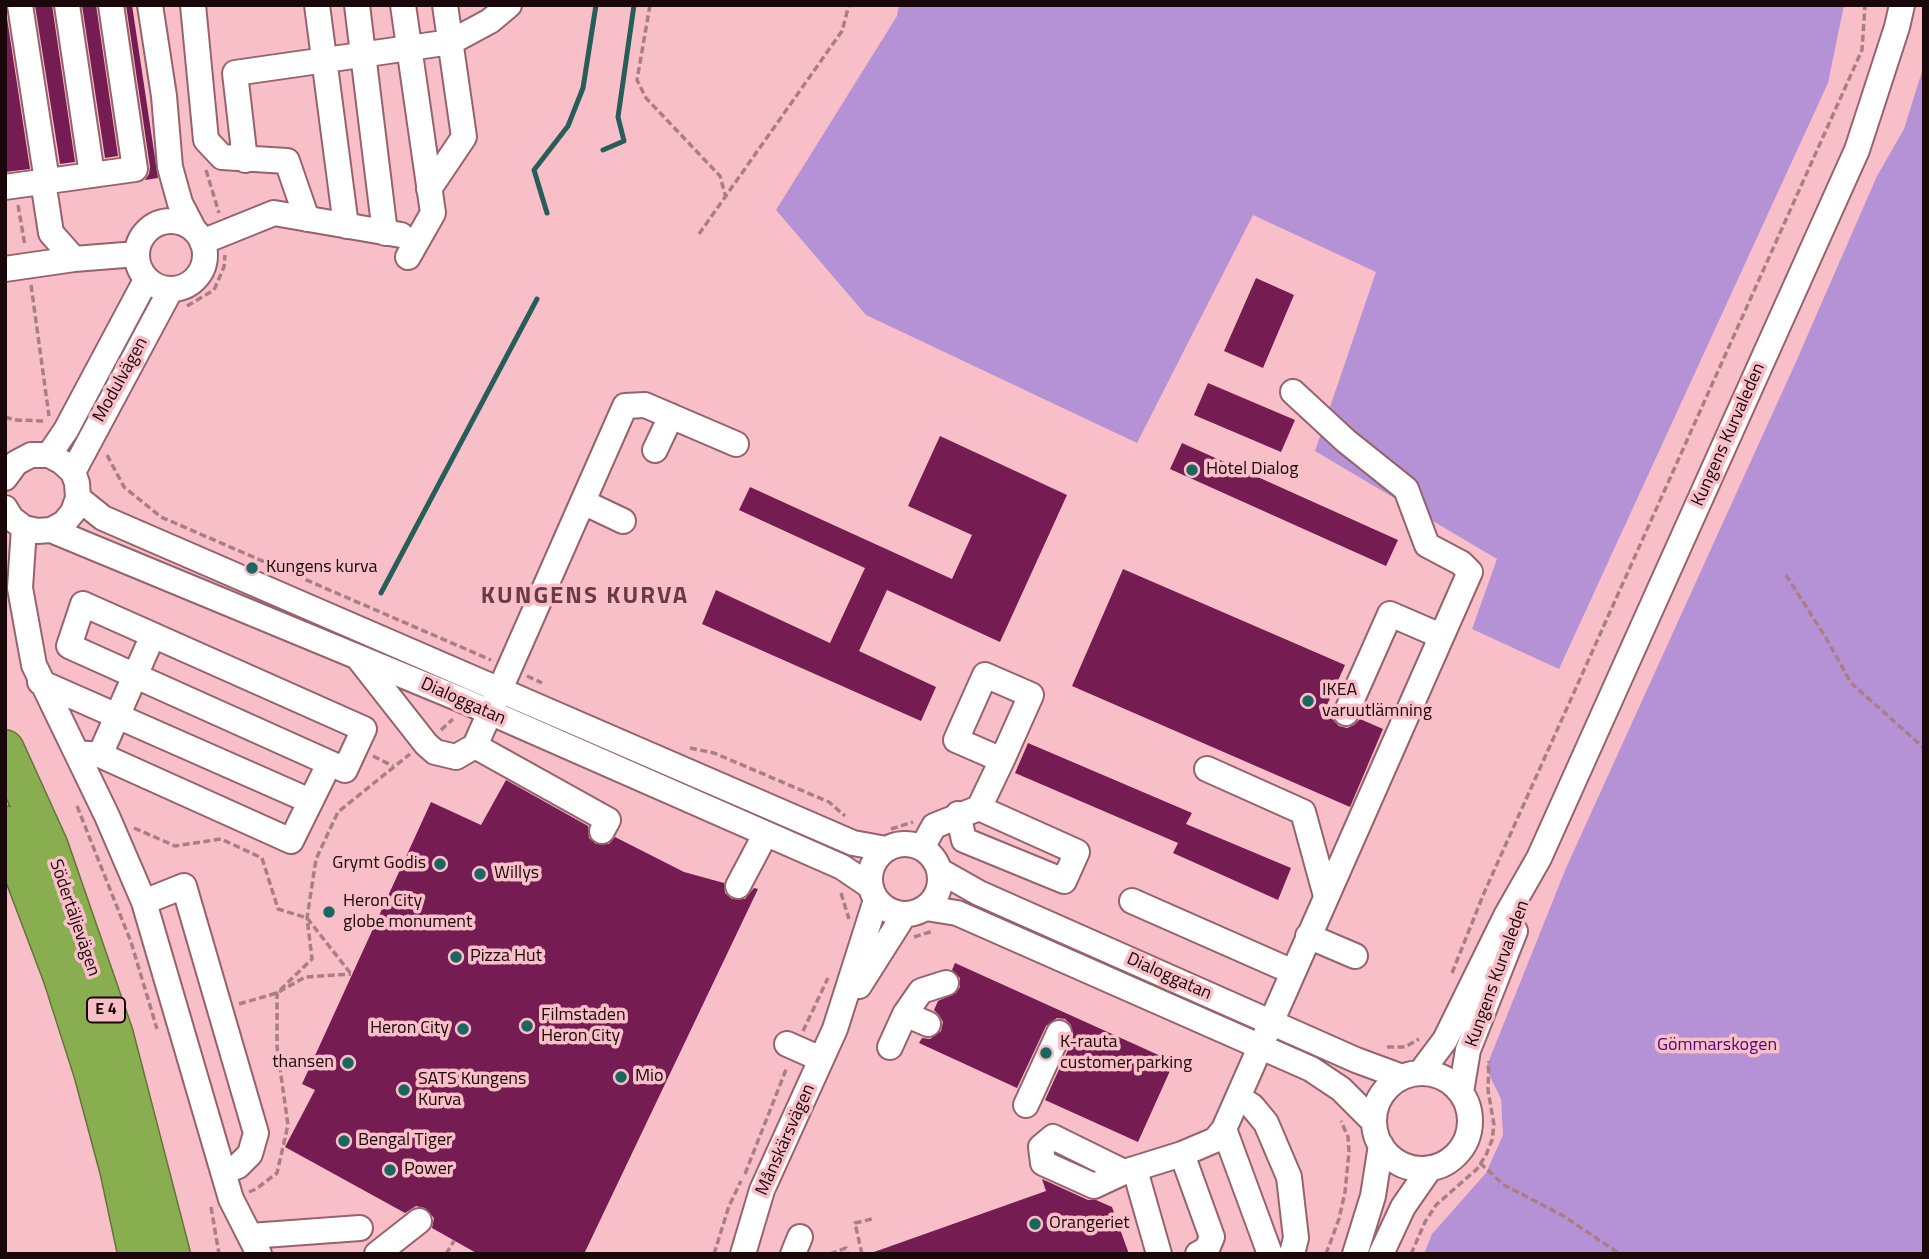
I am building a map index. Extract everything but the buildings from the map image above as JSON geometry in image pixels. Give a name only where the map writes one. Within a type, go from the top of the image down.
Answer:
[{"type":"highway","name":"Södertäljevägen","points":[[5,749],[49,846],[114,1034],[171,1254]]},
{"type":"highway","points":[[5,825],[62,976],[93,1073],[119,1170],[137,1254]]},
{"type":"street","points":[[20,5],[51,233],[74,259]]},
{"type":"street","points":[[67,5],[92,175]]},
{"type":"street","points":[[11,193],[46,188],[92,175],[135,169],[111,5]]},
{"type":"street","points":[[150,5],[164,96],[170,167],[180,203],[205,252],[200,274],[191,282],[170,289],[158,287],[146,280],[137,262],[143,236],[157,223],[164,203],[170,167]]},
{"type":"street","points":[[193,5],[206,141],[222,157],[287,161],[307,219]]},
{"type":"street","points":[[317,5],[346,226]]},
{"type":"street","points":[[357,5],[385,233]]},
{"type":"street","points":[[198,236],[274,213],[385,233],[413,247],[433,213],[403,5]]},
{"type":"street","points":[[429,189],[464,137],[445,5]]},
{"type":"street","points":[[245,160],[235,73],[451,42],[490,21],[509,5]]},
{"type":"street","name":"Kungens Kurvaleden","points":[[1412,1075],[1445,1040],[1506,916],[1539,858],[1857,150],[1898,27],[1902,5]]},
{"type":"street","points":[[157,223],[172,220],[183,223],[198,236]]},
{"type":"street","points":[[17,267],[137,254]]},
{"type":"street","name":"Modulvägen","points":[[49,455],[66,430],[146,280]]},
{"type":"street","name":"Modulvägen","points":[[73,472],[170,289]]},
{"type":"street","points":[[1159,1254],[1129,1171],[1215,1140],[1224,1129],[1470,572],[1461,563],[1427,545],[1406,489],[1346,441],[1293,392]]},
{"type":"street","points":[[357,656],[426,744],[435,752],[456,757],[475,746],[625,407],[645,405],[736,444]]},
{"type":"street","points":[[655,450],[671,416]]},
{"type":"street","points":[[9,465],[32,455],[49,455],[62,461],[73,472],[78,498],[73,512],[64,523],[51,530]]},
{"type":"street","name":"Dialoggatan","points":[[78,498],[103,518],[475,666],[853,843],[886,849]]},
{"type":"street","points":[[583,502],[623,521]]},
{"type":"street","points":[[5,508],[11,519],[24,528],[20,588],[34,665],[40,682],[89,754],[107,816],[144,902],[231,1199],[255,1245],[360,1228]]},
{"type":"street","name":"Dialoggatan","points":[[24,528],[51,530],[462,700],[842,867],[873,893]]},
{"type":"street","points":[[83,604],[153,635],[364,729],[345,770],[69,646],[83,604]]},
{"type":"street","points":[[1346,713],[1390,614],[1441,636]]},
{"type":"street","points":[[89,754],[118,715],[153,635]]},
{"type":"street","points":[[40,682],[310,802]]},
{"type":"street","points":[[475,746],[608,820],[602,831]]},
{"type":"street","points":[[89,754],[291,841],[329,764]]},
{"type":"street","points":[[922,848],[934,826],[969,811],[1002,761]]},
{"type":"street","points":[[1207,769],[1303,812],[1326,896]]},
{"type":"street","points":[[738,886],[765,835]]},
{"type":"street","points":[[897,844],[922,848],[933,858],[940,871],[940,885],[935,898],[915,911],[893,913],[873,893],[871,869],[879,854],[897,844]]},
{"type":"street","name":"Kungens Kurvaleden","points":[[1461,1092],[1468,1050],[1519,922],[1539,858]]},
{"type":"street","name":"Dialoggatan","points":[[940,871],[967,887],[1356,1060],[1412,1075]]},
{"type":"street","points":[[144,902],[184,886],[256,1133],[250,1154],[238,1166],[223,1172]]},
{"type":"street","name":"Månskärsvägen","points":[[835,1029],[873,893]]},
{"type":"street","points":[[1132,901],[1293,971]]},
{"type":"street","name":"Dialoggatan","points":[[915,911],[957,913],[1311,1069],[1341,1089],[1377,1134]]},
{"type":"street","name":"Månskärsvägen","points":[[743,1254],[762,1191],[835,1029],[894,926],[915,911]]},
{"type":"street","points":[[1308,936],[1355,956]]},
{"type":"street","points":[[890,1047],[905,1014],[921,991],[947,983]]},
{"type":"street","points":[[905,1014],[928,1024]]},
{"type":"street","points":[[1026,1105],[1059,1033]]},
{"type":"street","points":[[791,1046],[821,1059]]},
{"type":"street","points":[[1355,1254],[1373,1196],[1376,1108],[1381,1095],[1390,1085],[1412,1075],[1436,1075],[1461,1092],[1468,1107],[1470,1123],[1467,1139],[1446,1163],[1430,1168],[1416,1168],[1390,1157],[1377,1134]]},
{"type":"street","points":[[1238,1097],[1252,1106],[1266,1123],[1289,1177],[1297,1238],[1292,1254]]},
{"type":"street","points":[[1224,1129],[1269,1254]]},
{"type":"street","points":[[1182,1154],[1212,1237],[1207,1249],[1198,1254]]},
{"type":"street","points":[[1381,1254],[1403,1207],[1430,1168]]},
{"type":"street","points":[[377,1254],[419,1222]]},
{"type":"path","points":[[650,5],[637,80],[646,98],[720,176],[726,198]]},
{"type":"path","points":[[699,234],[842,31],[849,5]]},
{"type":"path","points":[[1451,977],[1484,893],[1862,50],[1865,5]]},
{"type":"path","points":[[5,416],[50,421],[17,267],[11,193]]},
{"type":"path","points":[[87,442],[103,449],[124,487],[161,517],[475,666],[505,679],[548,686]]},
{"type":"path","points":[[1786,575],[1851,683],[1924,748]]},
{"type":"path","points":[[256,1189],[277,1173],[288,1125],[277,1047],[277,993],[312,959],[307,918],[316,859],[338,813],[393,766],[426,744],[453,719],[462,700]]},
{"type":"path","points":[[688,748],[714,753],[829,802],[849,819]]},
{"type":"path","points":[[74,798],[131,942],[159,1034]]},
{"type":"path","points":[[107,816],[175,846],[221,839],[262,858],[278,909],[307,918],[351,974],[305,977],[277,993],[220,1009]]},
{"type":"path","points":[[714,1254],[729,1206],[743,1178],[791,1046],[829,974]]},
{"type":"path","points":[[1384,1047],[1405,1047],[1419,1040],[1429,1028],[1445,1040]]},
{"type":"path","points":[[1411,1254],[1436,1205],[1480,1163],[1492,1140],[1494,1125],[1488,1090],[1489,1062],[1484,1055],[1468,1050]]},
{"type":"path","points":[[1326,1254],[1339,1219],[1347,1172],[1348,1137],[1344,1125],[1328,1105],[1341,1089]]},
{"type":"path","points":[[1480,1163],[1504,1185],[1562,1214],[1620,1254]]},
{"type":"path","points":[[210,1205],[219,1254]]},
{"type":"path","points":[[862,1254],[855,1223],[872,1219]]},
{"type":"path","points":[[446,1254],[454,1241]]},
{"type":"path","points":[[830,1254],[846,1248],[848,1254]]},
{"type":"green space","points":[[899,5],[1844,5],[1828,83],[1559,669],[1472,629],[1497,559],[1315,451],[1376,272],[1253,215],[1137,443],[866,315],[776,210],[897,16]]},
{"type":"green space","name":"Gömmarskogen","points":[[1924,65],[1924,1254],[1424,1254],[1432,1234],[1486,1173],[1503,1135],[1501,1099],[1486,1068],[1566,868],[1795,364],[1877,176],[1904,129]]},
{"type":"waterway","points":[[547,213],[534,170],[568,126],[583,88],[596,5]]},
{"type":"waterway","points":[[603,150],[624,141],[618,117],[634,5]]},
{"type":"waterway","points":[[381,593],[537,299]]},
{"type":"place","name":"Hotel Dialog","points":[[1192,470]]},
{"type":"place","name":"Kungens kurva","points":[[252,568]]},
{"type":"place","name":"IKEA varuutlämning","points":[[1308,701]]},
{"type":"place","name":"Grymt Godis","points":[[440,864]]},
{"type":"place","name":"Willys","points":[[480,874]]},
{"type":"place","name":"Heron City globe monument","points":[[329,912]]},
{"type":"place","name":"Pizza Hut","points":[[456,957]]},
{"type":"place","name":"Filmstaden Heron City","points":[[527,1026]]},
{"type":"place","name":"Heron City","points":[[463,1029]]},
{"type":"place","name":"K-rauta customer parking","points":[[1046,1053]]},
{"type":"place","name":"thansen","points":[[348,1063]]},
{"type":"place","name":"Mio","points":[[621,1077]]},
{"type":"place","name":"SATS Kungens Kurva","points":[[404,1090]]},
{"type":"place","name":"Bengal Tiger","points":[[344,1141]]},
{"type":"place","name":"Power","points":[[390,1170]]},
{"type":"place","name":"Orangeriet","points":[[1035,1224]]},
{"type":"district","name":"KUNGENS KURVA","points":[[585,597]]}]
